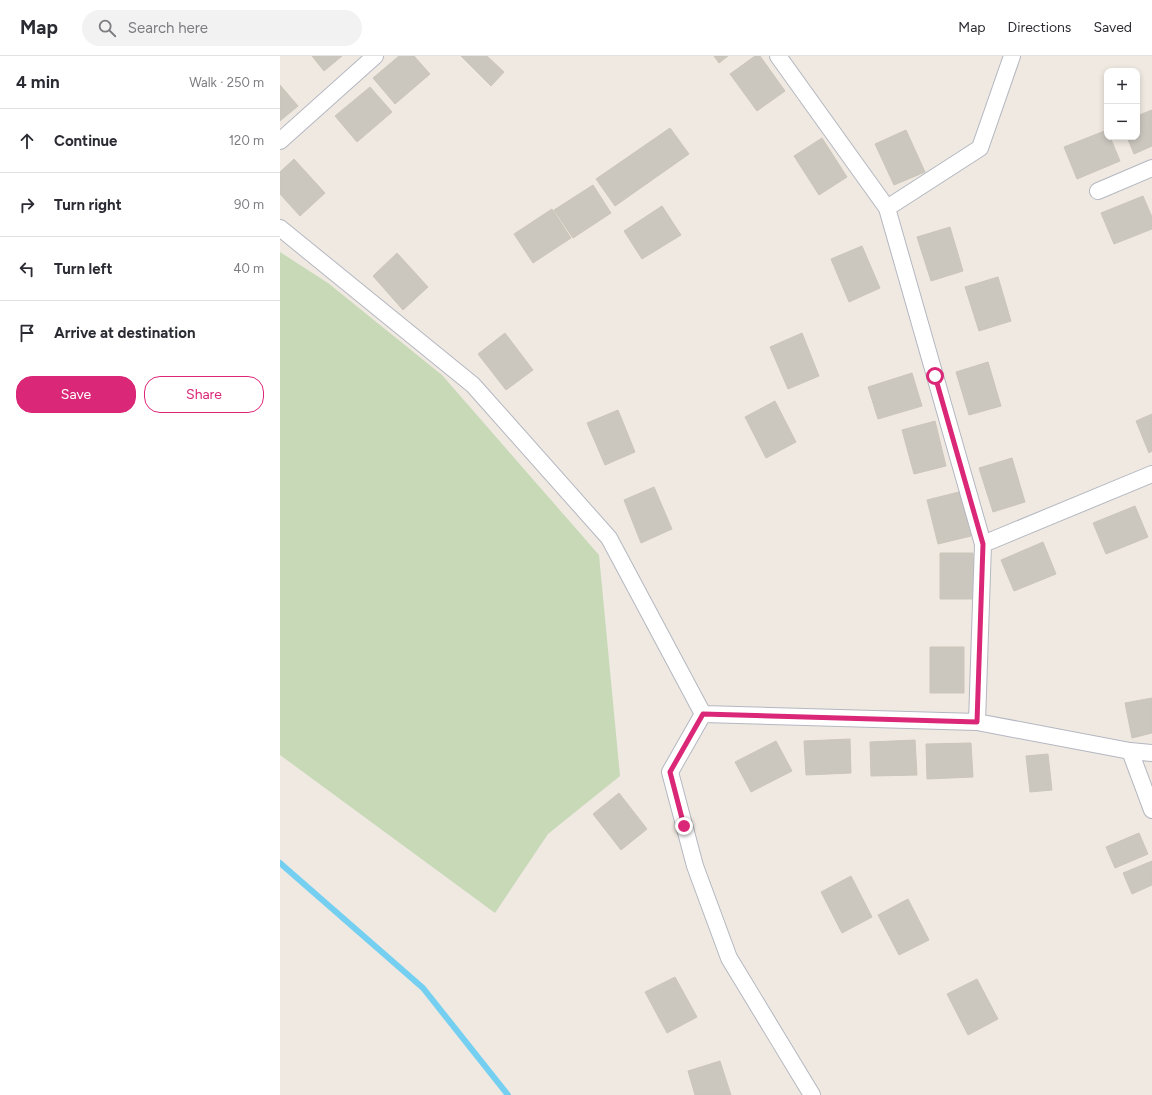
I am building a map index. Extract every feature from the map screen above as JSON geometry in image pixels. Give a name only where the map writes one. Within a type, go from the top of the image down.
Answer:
[{"type":"street","points":[[280,141],[375,56]]},
{"type":"street","points":[[778,56],[887,208],[983,544],[977,722]]},
{"type":"street","points":[[887,208],[980,148],[1012,56]]},
{"type":"street","points":[[1098,191],[1152,168]]},
{"type":"street","points":[[280,228],[473,385],[609,538],[703,714]]},
{"type":"street","points":[[983,544],[1152,474]]},
{"type":"street","points":[[703,714],[977,722],[1130,751],[1152,753]]},
{"type":"street","points":[[703,714],[670,772],[695,866],[728,958],[812,1095]]},
{"type":"street","points":[[1130,751],[1152,810]]},
{"type":"green space","points":[[280,252],[328,283],[442,375],[599,555],[620,776],[548,834],[495,913],[280,755]]},
{"type":"building","points":[[312,56],[342,56],[324,71]]},
{"type":"building","points":[[399,56],[414,56],[430,74],[395,104],[373,78]]},
{"type":"building","points":[[461,56],[487,56],[504,72],[491,86]]},
{"type":"building","points":[[714,56],[728,56],[719,63]]},
{"type":"building","points":[[755,56],[760,56],[785,91],[757,111],[730,74]]},
{"type":"building","points":[[280,85],[298,106],[280,121]]},
{"type":"building","points":[[370,87],[392,112],[357,142],[335,116]]},
{"type":"building","points":[[1152,110],[1152,146],[1134,154],[1128,140],[1140,140],[1140,115]]},
{"type":"building","points":[[670,128],[689,154],[615,206],[596,179]]},
{"type":"building","points":[[906,130],[925,172],[894,185],[875,144]]},
{"type":"building","points":[[1104,131],[1104,140],[1111,140],[1120,161],[1077,179],[1064,147]]},
{"type":"building","points":[[822,138],[847,177],[819,195],[794,156]]},
{"type":"building","points":[[294,159],[325,193],[300,216],[280,194],[280,172]]},
{"type":"building","points":[[593,185],[611,213],[573,238],[554,210]]},
{"type":"building","points":[[1143,196],[1152,217],[1152,229],[1114,244],[1101,213]]},
{"type":"building","points":[[662,206],[681,235],[642,259],[624,231]]},
{"type":"building","points":[[552,209],[571,238],[533,263],[514,234]]},
{"type":"building","points":[[950,227],[963,271],[931,281],[917,237]]},
{"type":"building","points":[[862,246],[880,288],[849,302],[831,259]]},
{"type":"building","points":[[397,253],[428,287],[403,310],[373,276]]},
{"type":"building","points":[[998,277],[1011,321],[979,331],[965,287]]},
{"type":"building","points":[[505,333],[533,370],[506,390],[478,354]]},
{"type":"building","points":[[802,333],[819,376],[788,389],[770,347]]},
{"type":"building","points":[[988,362],[1001,406],[969,415],[956,372]]},
{"type":"building","points":[[912,373],[922,406],[878,419],[868,387]]},
{"type":"building","points":[[775,401],[796,442],[766,458],[745,417]]},
{"type":"building","points":[[618,410],[635,452],[605,465],[587,423]]},
{"type":"building","points":[[1152,414],[1152,451],[1149,453],[1136,421]]},
{"type":"building","points":[[935,421],[946,466],[914,474],[902,430]]},
{"type":"building","points":[[1012,458],[1025,502],[993,512],[979,468]]},
{"type":"building","points":[[654,487],[672,529],[641,543],[624,500]]},
{"type":"building","points":[[959,492],[971,536],[938,544],[927,500]]},
{"type":"building","points":[[1135,506],[1148,537],[1106,554],[1093,523]]},
{"type":"building","points":[[1043,542],[1056,574],[1014,591],[1001,560]]},
{"type":"building","points":[[940,553],[973,553],[974,599],[940,599]]},
{"type":"building","points":[[930,647],[964,647],[964,693],[930,693]]},
{"type":"building","points":[[1152,698],[1152,733],[1132,738],[1125,703]]},
{"type":"building","points":[[850,739],[851,773],[806,775],[804,741]]},
{"type":"building","points":[[915,740],[917,775],[871,776],[870,742]]},
{"type":"building","points":[[776,741],[792,771],[751,792],[735,762]]},
{"type":"building","points":[[971,743],[973,777],[927,779],[926,744]]},
{"type":"building","points":[[1048,754],[1052,790],[1030,792],[1026,756]]},
{"type":"building","points":[[619,793],[647,829],[621,850],[593,814]]},
{"type":"building","points":[[1139,833],[1148,854],[1115,868],[1106,847]]},
{"type":"building","points":[[1152,861],[1152,885],[1132,894],[1123,873]]},
{"type":"building","points":[[851,876],[872,917],[842,933],[821,892]]},
{"type":"building","points":[[908,899],[929,940],[899,955],[878,915]]},
{"type":"building","points":[[675,977],[697,1017],[667,1033],[645,992]]},
{"type":"building","points":[[977,979],[998,1019],[968,1035],[947,994]]},
{"type":"building","points":[[720,1061],[731,1095],[695,1095],[688,1071]]},
{"type":"waterway","points":[[280,863],[423,988],[508,1095]]},
{"type":"route","points":[[684,826],[670,772],[703,714],[977,722],[983,544],[935,376]]}]
